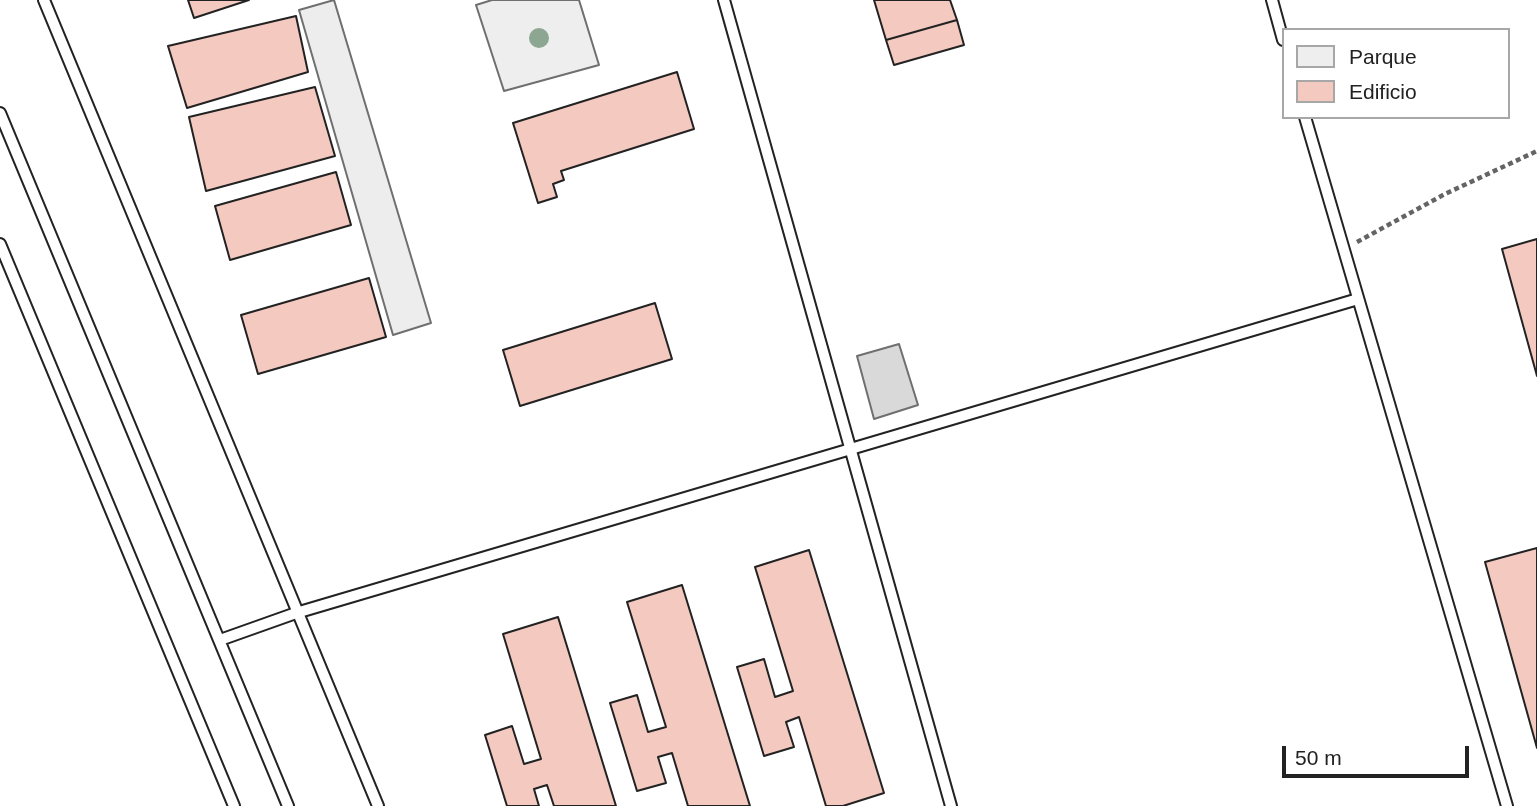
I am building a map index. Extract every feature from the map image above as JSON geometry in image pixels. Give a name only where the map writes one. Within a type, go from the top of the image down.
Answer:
[{"type":"lane","points":[[44,0],[378,806]]},
{"type":"lane","points":[[724,0],[951,806]]},
{"type":"lane","points":[[1272,0],[1282,36]]},
{"type":"lane","points":[[0,113],[288,806]]},
{"type":"lane","points":[[1307,119],[1507,806]]},
{"type":"lane","points":[[0,244],[233,806]]},
{"type":"lane","points":[[220,640],[296,613],[852,451],[1358,299]]},
{"type":"path","points":[[1343,249],[1445,194],[1537,151]]},
{"type":"green space","points":[[492,0],[579,0],[599,65],[504,91],[476,5]]},
{"type":"shaded area","points":[[334,0],[431,323],[393,335],[299,10]]},
{"type":"shaded area","points":[[899,344],[918,405],[874,419],[857,356]]},
{"type":"building","points":[[188,0],[249,0],[194,18]]},
{"type":"building","points":[[874,0],[950,0],[957,20],[886,40]]},
{"type":"building","points":[[296,16],[308,72],[187,108],[168,46]]},
{"type":"building","points":[[957,20],[964,45],[894,65],[886,40]]},
{"type":"building","points":[[677,72],[694,129],[561,171],[564,180],[553,184],[557,197],[538,203],[513,123]]},
{"type":"building","points":[[315,87],[335,156],[206,191],[189,117]]},
{"type":"building","points":[[336,172],[351,225],[230,260],[215,206]]},
{"type":"building","points":[[1537,239],[1537,376],[1502,249]]},
{"type":"building","points":[[369,278],[386,337],[258,374],[241,315]]},
{"type":"building","points":[[655,303],[672,359],[520,406],[503,350]]},
{"type":"building","points":[[1537,548],[1537,748],[1485,562]]},
{"type":"building","points":[[809,550],[884,793],[843,806],[826,806],[799,717],[786,722],[794,747],[764,756],[737,667],[764,659],[775,697],[793,691],[755,567]]},
{"type":"building","points":[[682,585],[750,806],[688,806],[672,753],[658,757],[666,783],[637,791],[610,703],[637,695],[648,732],[666,727],[627,602]]},
{"type":"building","points":[[558,617],[616,806],[554,806],[547,785],[534,789],[539,806],[507,806],[485,735],[512,726],[524,764],[541,759],[503,634]]}]
